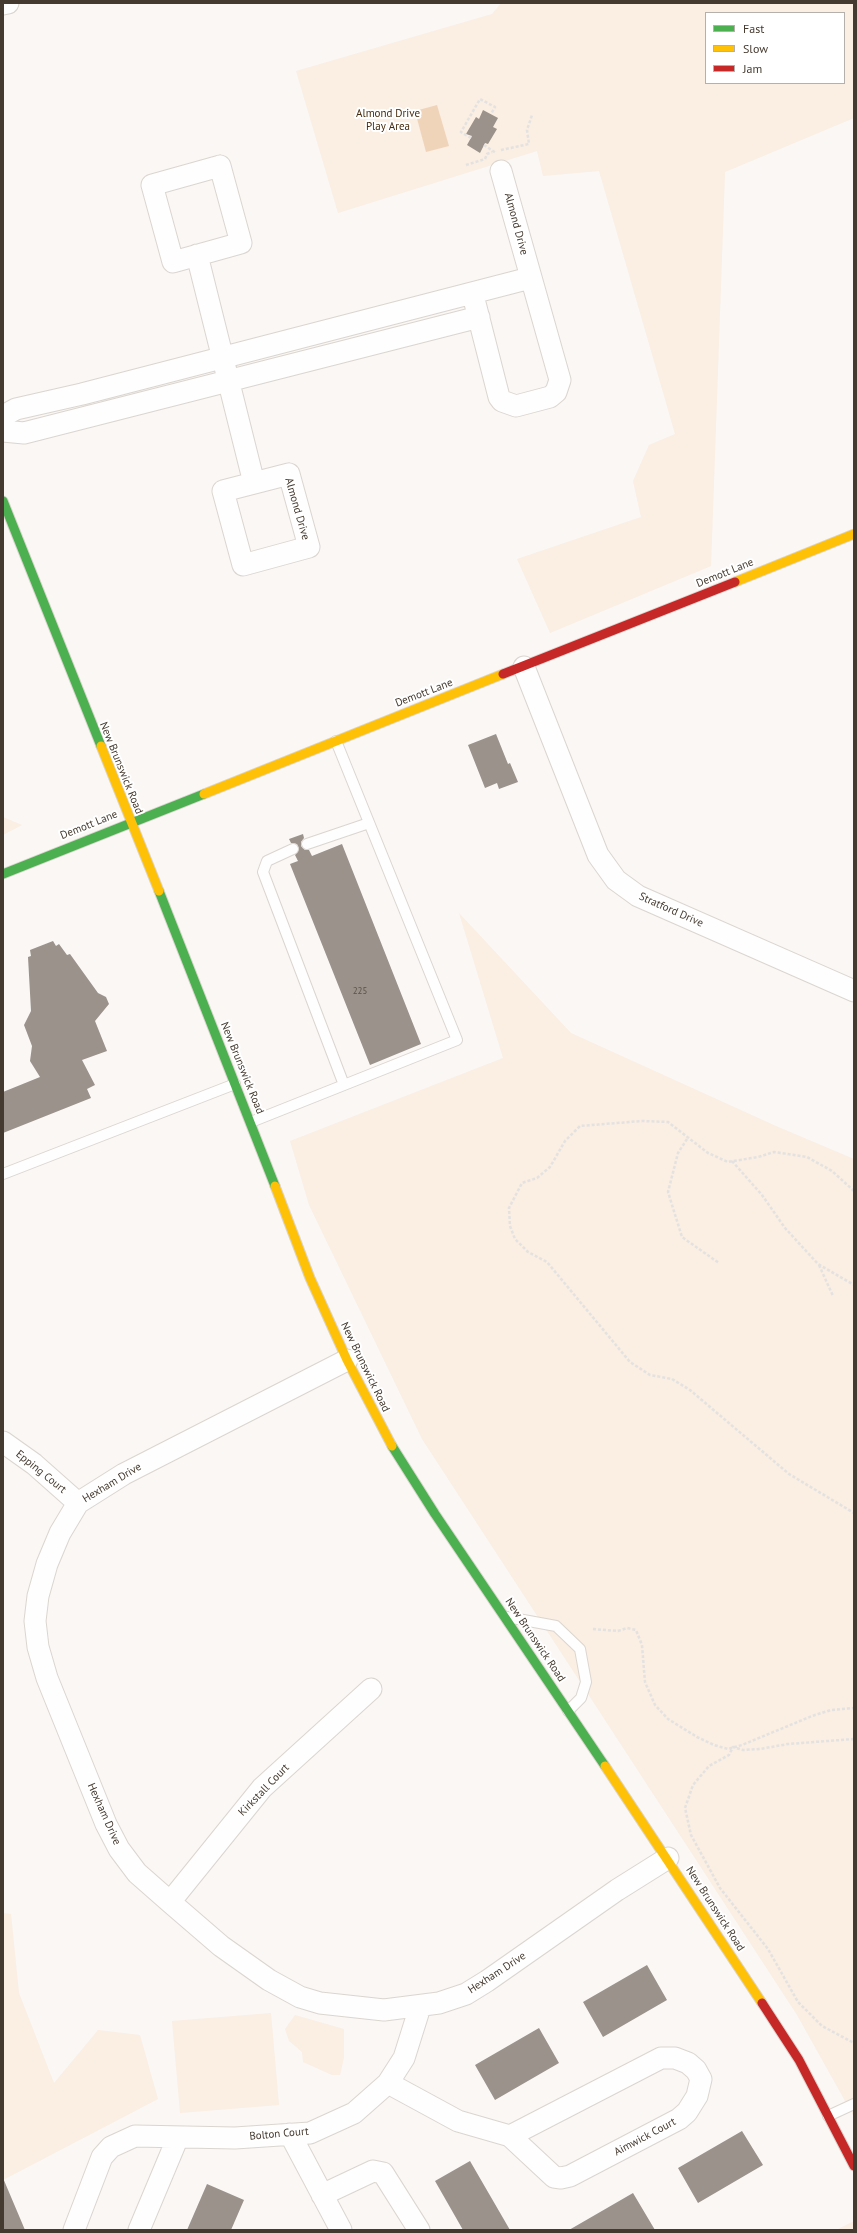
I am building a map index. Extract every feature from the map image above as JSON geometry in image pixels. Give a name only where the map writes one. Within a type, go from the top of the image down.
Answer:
[{"type":"street","points":[[3,4],[8,3]]},
{"type":"street","points":[[220,166],[242,243],[197,255],[173,262],[152,185],[220,166]]},
{"type":"street","name":"Almond Drive","points":[[472,292],[499,396],[502,401],[516,406],[550,396],[560,386],[560,380],[501,171]]},
{"type":"street","points":[[197,255],[224,357],[254,483]]},
{"type":"street","points":[[3,416],[16,409],[82,394],[530,278]]},
{"type":"street","points":[[3,431],[24,433],[479,317]]},
{"type":"street","name":"Almond Drive","points":[[289,474],[308,547],[243,564],[223,491],[254,483],[289,474]]},
{"type":"street","name":"New Brunswick Road","points":[[3,501],[251,1122],[310,1278],[347,1360],[392,1446],[435,1514],[668,1858],[799,2060],[854,2166]]},
{"type":"street","name":"Demott Lane","points":[[3,874],[130,821],[524,667],[854,534]]},
{"type":"street","name":"Stratford Drive","points":[[524,667],[598,855],[616,880],[638,896],[854,991]]},
{"type":"street","name":"Hexham Drive","points":[[347,1360],[124,1474],[78,1503],[60,1533],[47,1564],[38,1596],[35,1621],[38,1646],[47,1678],[106,1824],[119,1849],[137,1872],[170,1902],[221,1946],[269,1980],[300,1997],[320,2003],[384,2010],[420,2007],[439,2003],[466,1994],[487,1981],[617,1890],[668,1858]]},
{"type":"street","name":"Epping Court","points":[[3,1442],[34,1464],[78,1503]]},
{"type":"street","name":"Kirkstall Court","points":[[170,1902],[262,1788],[370,1689]]},
{"type":"street","name":"Bolton Court","points":[[74,2230],[102,2157],[112,2147],[135,2136],[235,2138],[310,2133],[354,2113],[388,2082],[404,2058],[420,2007]]},
{"type":"street","name":"Aimwick Court","points":[[388,2082],[458,2121],[510,2136],[554,2177],[570,2176],[679,2119],[687,2112],[697,2096],[701,2079],[696,2070],[688,2063],[675,2058],[661,2058],[510,2136]]},
{"type":"street","points":[[290,2134],[341,2230]]},
{"type":"street","points":[[139,2230],[178,2137]]},
{"type":"street","points":[[322,2195],[374,2171],[383,2173],[419,2230]]},
{"type":"lane","points":[[251,1122],[457,1040],[336,741]]},
{"type":"lane","points":[[307,844],[369,823]]},
{"type":"lane","points":[[293,849],[268,861],[263,872],[344,1085]]},
{"type":"lane","points":[[3,1174],[235,1084]]},
{"type":"lane","points":[[504,1617],[556,1626],[580,1649],[586,1682],[581,1698],[568,1711]]},
{"type":"lane","points":[[828,2116],[854,2104]]},
{"type":"path","points":[[471,138],[461,132],[480,99],[495,107],[491,114]]},
{"type":"path","points":[[466,164],[485,159],[487,154],[529,144],[527,130],[532,115]]},
{"type":"path","points":[[854,1191],[832,1171],[807,1157],[774,1152],[728,1162],[708,1153],[687,1139],[668,1122],[642,1121],[580,1126],[565,1141],[550,1166],[537,1178],[522,1184],[509,1208],[510,1226],[515,1239],[528,1252],[547,1262],[630,1362],[650,1375],[672,1379],[690,1390],[789,1474],[854,1514]]},
{"type":"path","points":[[687,1139],[678,1153],[668,1192],[682,1237],[719,1263]]},
{"type":"path","points":[[732,1161],[762,1195],[785,1228],[818,1264],[854,1285]]},
{"type":"path","points":[[818,1264],[833,1296]]},
{"type":"path","points":[[593,1629],[618,1631],[628,1628],[636,1630],[642,1645],[645,1682],[655,1704],[668,1719],[697,1737],[721,1747],[728,1749],[831,1710],[854,1708]]},
{"type":"path","points":[[733,1747],[743,1750],[788,1744],[854,1739]]},
{"type":"path","points":[[733,1747],[729,1755],[709,1766],[693,1785],[685,1808],[691,1835],[720,1888],[768,1949],[798,2002],[822,2026],[854,2043]]},
{"type":"green space","name":"Almond Drive Play Area","points":[[501,3],[854,3],[854,118],[725,172],[711,566],[550,633],[517,559],[641,517],[633,481],[649,445],[675,434],[599,171],[543,176],[537,151],[338,213],[296,71],[492,14]]},
{"type":"green space","points":[[3,817],[22,825],[3,835]]},
{"type":"green space","points":[[459,913],[571,1033],[776,1126],[854,1159],[854,2117],[797,2015],[422,1439],[309,1205],[290,1141],[503,1058]]},
{"type":"green space","points":[[3,1913],[11,1914],[19,1993],[54,2083],[98,2030],[140,2035],[158,2099],[3,2180]]},
{"type":"green space","points":[[271,2013],[279,2105],[180,2113],[172,2021]]},
{"type":"green space","points":[[295,2015],[344,2029],[344,2057],[340,2075],[332,2075],[303,2062],[302,2052],[289,2041],[285,2029]]},
{"type":"green space","points":[[854,2221],[854,2230],[836,2230]]},
{"type":"shaded area","points":[[437,105],[449,146],[426,152],[415,111]]},
{"type":"building","points":[[483,110],[498,118],[493,127],[497,129],[488,144],[485,143],[480,153],[467,145],[472,136],[466,134],[476,117],[479,119]]},
{"type":"building","points":[[496,734],[508,764],[510,763],[518,782],[499,789],[497,783],[485,788],[468,745]]},
{"type":"building","points":[[303,834],[304,838],[301,842],[301,846],[305,850],[309,850],[312,856],[342,844],[421,1044],[370,1065],[290,864],[298,861],[295,855],[299,849],[297,844],[291,843],[289,839]]},
{"type":"building","points":[[53,941],[56,946],[59,944],[67,955],[70,954],[98,993],[106,997],[109,1004],[95,1021],[107,1051],[82,1060],[95,1085],[87,1089],[91,1098],[3,1133],[3,1092],[40,1077],[30,1061],[32,1046],[24,1025],[31,1011],[28,957],[31,956],[30,950]]},
{"type":"building","points":[[647,1965],[667,2000],[603,2037],[583,2002]]},
{"type":"building","points":[[539,2028],[559,2063],[495,2100],[475,2065]]},
{"type":"building","points":[[742,2131],[763,2165],[698,2203],[678,2168]]},
{"type":"building","points":[[470,2161],[510,2230],[463,2230],[435,2181]]},
{"type":"building","points":[[3,2178],[25,2230],[3,2230]]},
{"type":"building","points":[[207,2184],[244,2200],[231,2230],[187,2230]]},
{"type":"building","points":[[633,2193],[655,2230],[569,2230]]},
{"type":"traffic: fast","points":[[3,501],[101,746]]},
{"type":"traffic: fast","points":[[3,874],[204,794]]},
{"type":"traffic: fast","points":[[159,891],[275,1186]]},
{"type":"traffic: fast","points":[[392,1446],[435,1514],[605,1766]]},
{"type":"traffic: slow","points":[[735,582],[854,534]]},
{"type":"traffic: slow","points":[[204,794],[503,674]]},
{"type":"traffic: slow","points":[[101,746],[159,891]]},
{"type":"traffic: slow","points":[[275,1186],[310,1278],[347,1360],[392,1446]]},
{"type":"traffic: slow","points":[[605,1766],[762,2003]]},
{"type":"traffic: jam","points":[[503,674],[735,582]]},
{"type":"traffic: jam","points":[[762,2003],[799,2060],[854,2166]]}]
